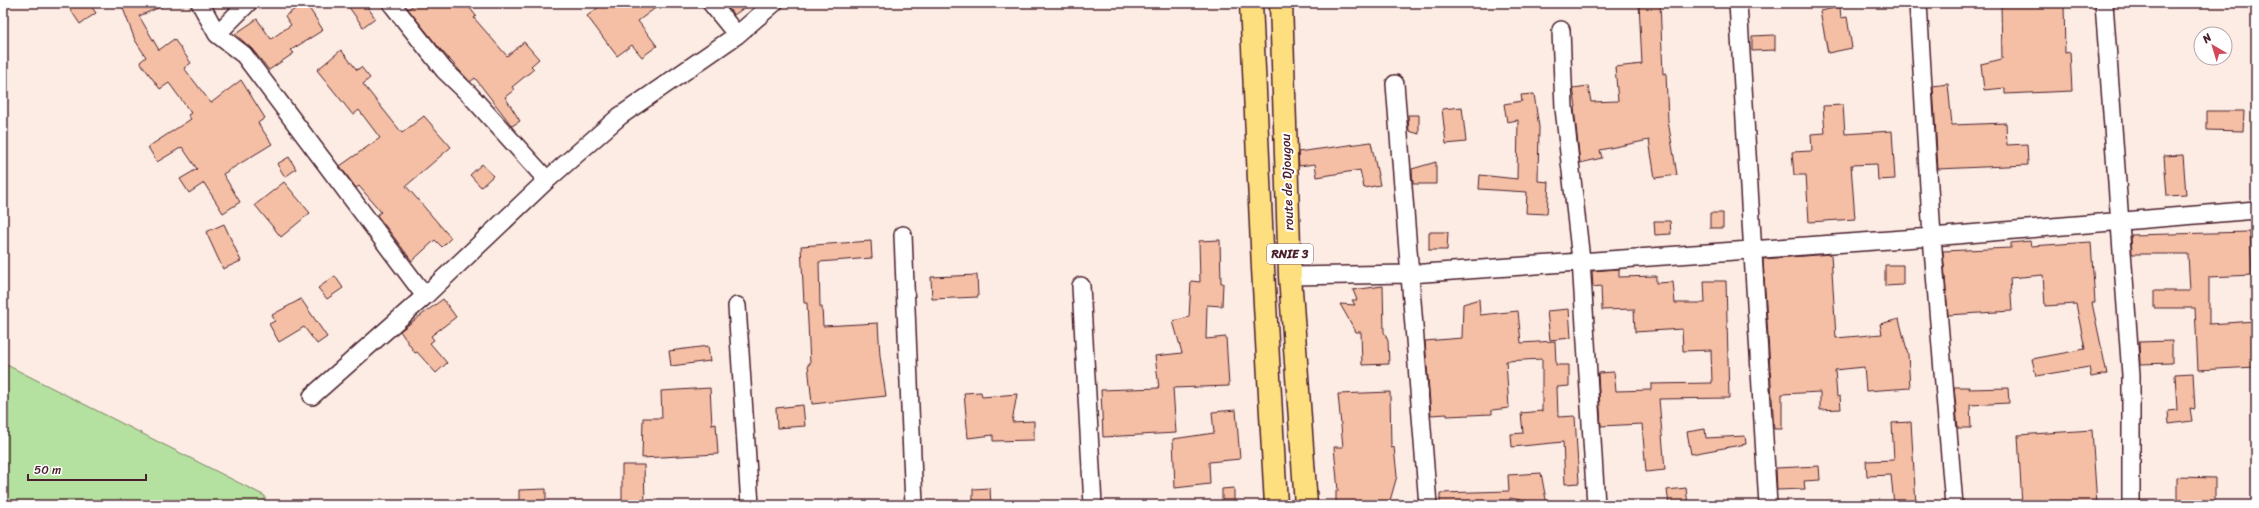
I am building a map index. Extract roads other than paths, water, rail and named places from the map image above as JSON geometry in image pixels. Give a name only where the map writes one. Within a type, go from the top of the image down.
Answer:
[{"type":"highway","name":"RNIE 3","points":[[1250,3],[1262,268],[1276,505]]},
{"type":"highway","name":"route de Djougou","points":[[1282,3],[1290,276],[1306,505]]},
{"type":"street","points":[[200,3],[217,34],[244,55],[425,296]]},
{"type":"street","points":[[217,34],[248,3]]},
{"type":"street","points":[[390,3],[444,70],[470,95],[547,180]]},
{"type":"street","points":[[711,3],[737,35]]},
{"type":"street","points":[[312,396],[425,296],[547,180],[620,116],[737,35],[774,3]]},
{"type":"street","points":[[1738,3],[1754,250],[1768,505]]},
{"type":"street","points":[[1918,3],[1932,237],[1954,505]]},
{"type":"street","points":[[2104,3],[2131,375],[2131,505]]},
{"type":"street","points":[[1561,30],[1564,108],[1582,260],[1596,505]]},
{"type":"street","points":[[1395,84],[1428,505]]},
{"type":"street","points":[[1290,276],[1410,274],[1582,260],[1754,250],[1932,237],[2256,210]]},
{"type":"street","points":[[903,235],[914,505]]},
{"type":"street","points":[[1081,286],[1093,505]]},
{"type":"street","points":[[737,306],[750,505]]}]
